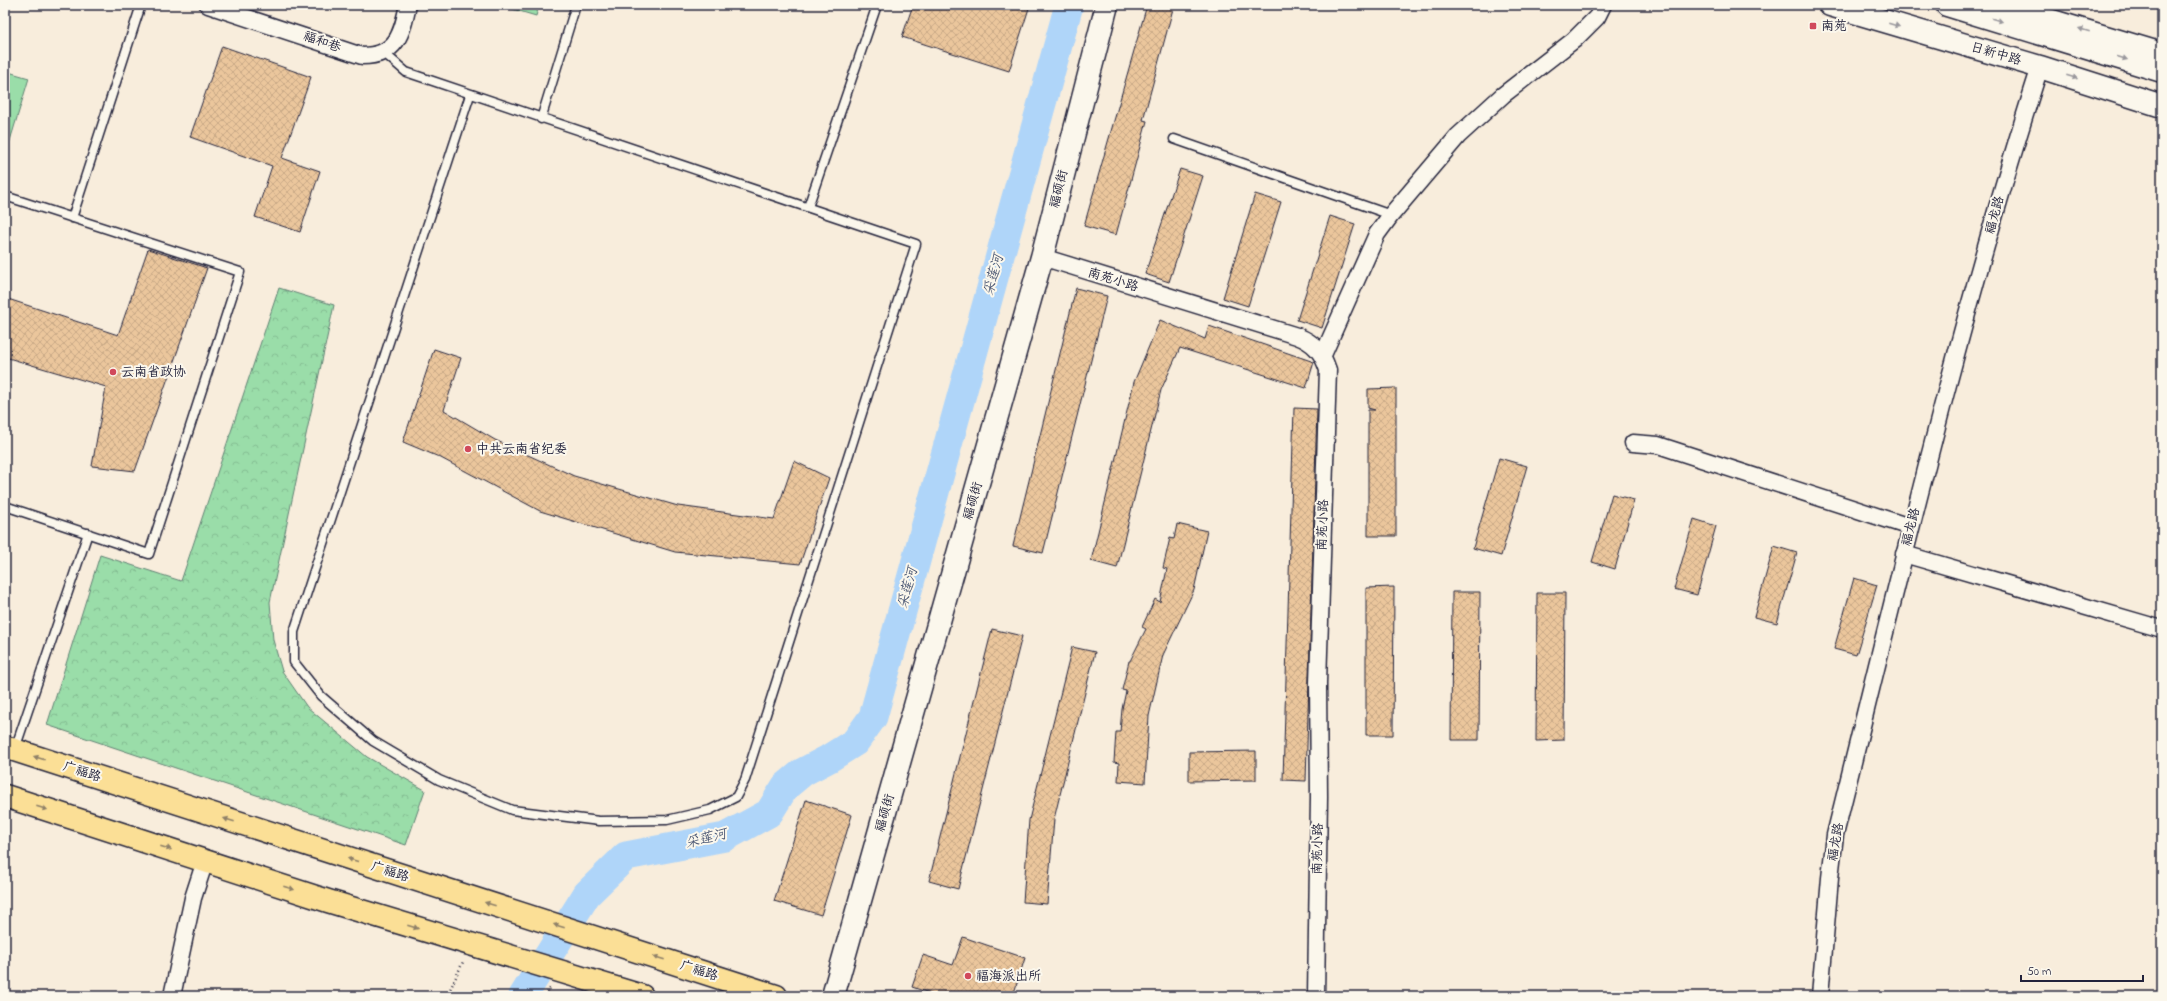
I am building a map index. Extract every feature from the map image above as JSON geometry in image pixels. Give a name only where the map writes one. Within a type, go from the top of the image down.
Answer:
[{"type":"main road","name":"广福路","points":[[10,748],[776,996]]},
{"type":"main road","points":[[5,796],[328,901],[514,957],[568,975],[642,996]]},
{"type":"street","name":"福和巷","points":[[208,5],[234,9],[362,56],[383,52]]},
{"type":"street","points":[[383,52],[391,47],[400,35],[408,5]]},
{"type":"street","name":"福硕街","points":[[833,996],[1042,257],[1107,5]]},
{"type":"street","points":[[1323,355],[1377,234],[1426,171],[1458,136],[1503,95],[1574,40],[1597,17],[1603,5]]},
{"type":"street","points":[[1841,6],[1854,10],[1873,5]]},
{"type":"street","points":[[1947,5],[2162,71]]},
{"type":"street","points":[[1999,5],[2162,54]]},
{"type":"street","name":"日新中路","points":[[1841,6],[2162,106]]},
{"type":"street","name":"福龙路","points":[[1820,996],[1830,878],[1836,836],[1910,527],[2010,160],[2040,67]]},
{"type":"street","name":"南苑小路","points":[[1042,257],[1297,336],[1311,342],[1323,355],[1328,370],[1318,683],[1319,797],[1316,996]]},
{"type":"street","points":[[1633,443],[1658,444],[1910,527]]},
{"type":"street","points":[[1904,554],[2162,629]]},
{"type":"street","points":[[172,996],[204,861]]},
{"type":"lane","points":[[72,218],[141,5]]},
{"type":"lane","points":[[541,119],[576,5]]},
{"type":"lane","points":[[808,207],[877,5]]},
{"type":"lane","points":[[383,52],[406,72],[541,119],[916,244],[745,780],[736,797],[710,810],[666,820],[599,821],[512,810],[439,780],[373,741],[321,696],[294,662],[294,632],[470,95]]},
{"type":"lane","points":[[1174,139],[1391,215]]},
{"type":"lane","points":[[5,196],[240,272],[149,554],[5,506]]},
{"type":"lane","points":[[10,748],[88,533]]},
{"type":"path","points":[[447,996],[471,944]]},
{"type":"green space","points":[[499,5],[539,5],[536,16]]},
{"type":"green space","points":[[5,71],[29,78],[9,144],[5,143]]},
{"type":"green space","points":[[279,288],[334,305],[270,602],[273,640],[282,671],[307,707],[367,757],[425,790],[406,845],[47,725],[100,555],[181,581]]},
{"type":"building","points":[[913,5],[1030,5],[1009,71],[902,37]]},
{"type":"building","points":[[1147,5],[1174,5],[1143,120],[1147,121],[1116,235],[1084,226]]},
{"type":"building","points":[[222,46],[311,77],[282,158],[320,171],[300,232],[255,217],[272,166],[190,137]]},
{"type":"building","points":[[1180,169],[1203,176],[1169,282],[1145,274]]},
{"type":"building","points":[[1255,194],[1281,202],[1248,306],[1223,298]]},
{"type":"building","points":[[1330,216],[1355,224],[1322,328],[1297,320]]},
{"type":"building","name":"云南省政协","points":[[148,249],[207,268],[135,471],[92,466],[106,387],[5,357],[5,298],[118,335]]},
{"type":"building","points":[[1076,288],[1107,296],[1043,553],[1013,546]]},
{"type":"building","points":[[1160,320],[1205,339],[1209,326],[1314,362],[1306,388],[1180,348],[1161,390],[1117,568],[1091,561],[1134,382]]},
{"type":"building","name":"中共云南省纪委","points":[[434,349],[461,358],[444,410],[495,440],[574,476],[678,506],[774,519],[794,461],[829,478],[800,564],[675,552],[540,511],[439,457],[403,442]]},
{"type":"building","points":[[1396,388],[1396,536],[1368,536],[1368,410],[1375,410],[1368,408],[1368,389]]},
{"type":"building","points":[[1294,408],[1317,409],[1306,781],[1283,780]]},
{"type":"building","points":[[1499,458],[1527,466],[1501,556],[1473,548]]},
{"type":"building","points":[[1612,494],[1634,500],[1615,569],[1592,562]]},
{"type":"building","points":[[1694,519],[1716,526],[1697,595],[1674,589]]},
{"type":"building","points":[[1177,524],[1207,531],[1194,590],[1163,655],[1149,716],[1145,783],[1118,781],[1119,763],[1114,762],[1116,732],[1120,732],[1122,709],[1126,691],[1122,690],[1129,661],[1146,629],[1142,627],[1155,599],[1160,602],[1167,569],[1163,568],[1170,538],[1174,539]]},
{"type":"building","points":[[1774,546],[1797,553],[1777,623],[1754,617]]},
{"type":"building","points":[[1854,578],[1877,585],[1856,655],[1834,649]]},
{"type":"building","points":[[1394,587],[1393,735],[1366,735],[1366,588]]},
{"type":"building","points":[[1452,592],[1480,592],[1479,740],[1451,740]]},
{"type":"building","points":[[1537,593],[1565,593],[1564,740],[1536,741]]},
{"type":"building","points":[[992,629],[1022,636],[958,889],[929,881]]},
{"type":"building","points":[[1072,647],[1095,652],[1054,819],[1047,904],[1023,902],[1029,820]]},
{"type":"building","points":[[1256,751],[1256,780],[1189,781],[1189,752]]},
{"type":"building","points":[[806,800],[852,815],[821,915],[774,901]]},
{"type":"building","name":"福海派出所","points":[[963,937],[1025,958],[1013,996],[938,996],[912,987],[923,955],[953,965]]},
{"type":"waterway","name":"采莲河","points":[[523,996],[587,894],[626,856],[725,837],[769,813],[785,787],[803,772],[828,759],[855,742],[873,717],[1069,5]]},
{"type":"place","name":"南苑","points":[[1813,26]]},
{"type":"place","name":"云南省政协","points":[[113,372]]},
{"type":"place","name":"中共云南省纪委","points":[[468,449]]},
{"type":"place","name":"福海派出所","points":[[968,976]]}]
